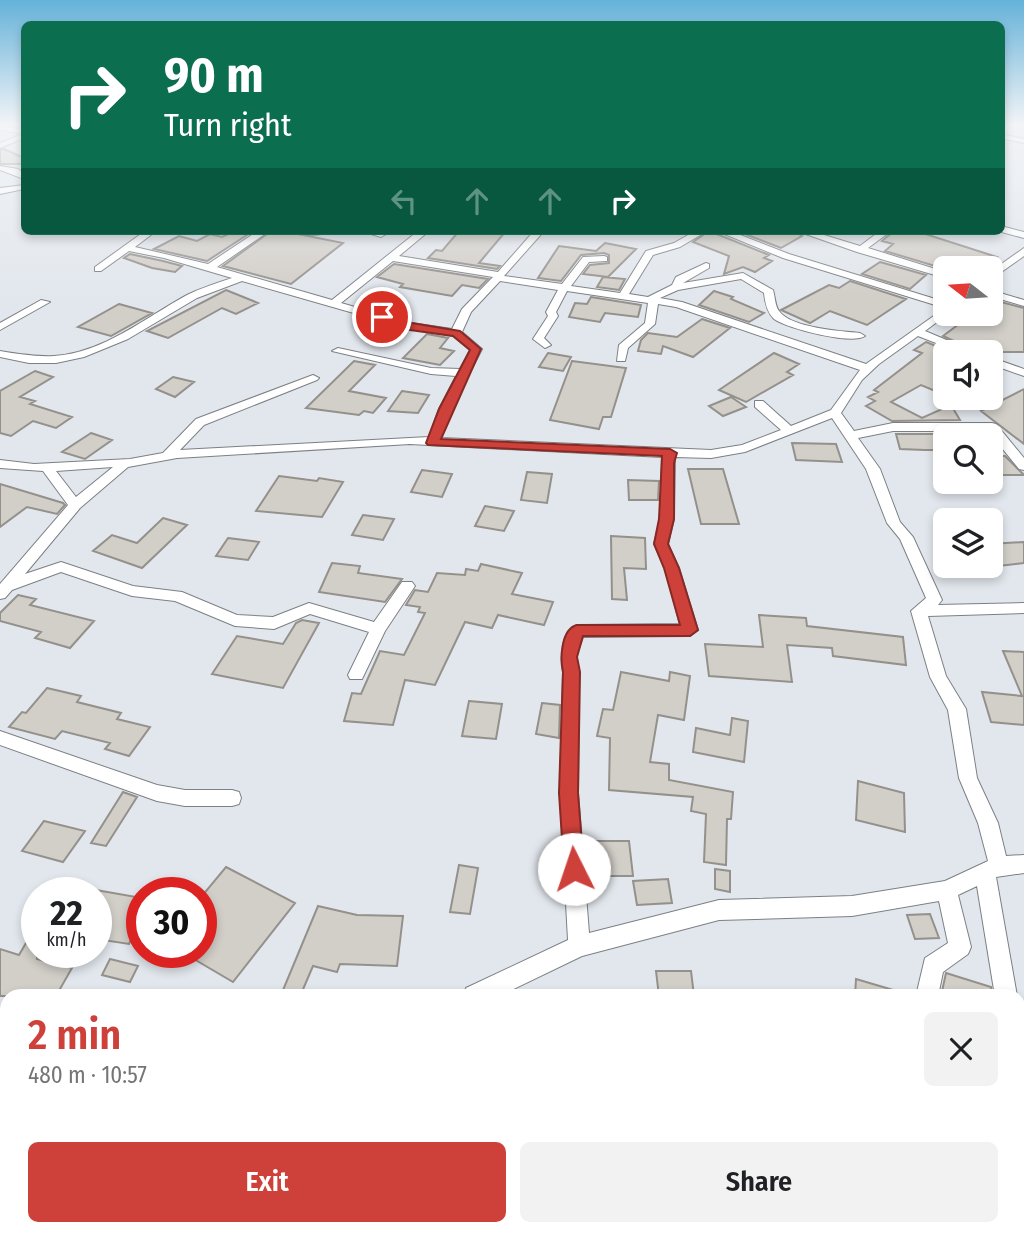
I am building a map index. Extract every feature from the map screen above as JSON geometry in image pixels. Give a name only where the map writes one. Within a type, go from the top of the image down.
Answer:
[{"type":"street","points":[[0,191],[21,188]]},
{"type":"street","points":[[1005,230],[1024,234]]},
{"type":"street","points":[[98,269],[145,235]]},
{"type":"street","points":[[209,267],[258,235]]},
{"type":"street","points":[[335,303],[419,235]]},
{"type":"street","points":[[456,333],[466,311],[536,235]]},
{"type":"street","points":[[623,296],[649,253],[677,246],[695,235]]},
{"type":"street","points":[[732,235],[786,256],[933,301]]},
{"type":"street","points":[[814,235],[933,271]]},
{"type":"street","points":[[860,250],[881,235]]},
{"type":"street","points":[[127,248],[209,267],[410,326],[456,333],[476,349],[433,443]]},
{"type":"street","points":[[1003,267],[1024,251]]},
{"type":"street","points":[[393,258],[665,303],[783,338],[868,369]]},
{"type":"street","points":[[545,345],[538,339],[553,316],[551,312],[564,288],[586,259],[604,259]]},
{"type":"street","points":[[665,303],[680,279],[706,266]]},
{"type":"street","points":[[651,300],[675,287],[743,276],[769,292],[770,305],[779,317],[834,335],[860,336]]},
{"type":"street","points":[[0,354],[23,360],[70,360],[128,336],[192,297],[243,277]]},
{"type":"street","points":[[1003,297],[1024,303]]},
{"type":"street","points":[[621,359],[623,347],[650,324],[651,300]]},
{"type":"street","points":[[0,326],[45,302]]},
{"type":"street","points":[[4,590],[75,505],[124,464],[167,456],[410,440],[711,454],[745,448],[835,413],[850,389],[868,369],[933,321]]},
{"type":"street","points":[[919,332],[939,340]]},
{"type":"street","points":[[338,351],[431,371],[463,373]]},
{"type":"street","points":[[1003,365],[1024,373]]},
{"type":"street","points":[[167,456],[200,422],[313,378]]},
{"type":"street","points":[[759,404],[789,430]]},
{"type":"street","points":[[835,413],[853,435],[873,469],[894,523],[906,537],[934,600],[919,611]]},
{"type":"street","points":[[853,435],[892,426],[992,427],[1024,466]]},
{"type":"street","points":[[579,946],[569,793],[571,672],[568,657],[577,631],[690,630],[672,568],[661,544],[667,519],[667,463],[670,453]]},
{"type":"street","points":[[0,464],[46,467],[145,460]]},
{"type":"street","points":[[46,467],[75,505]]},
{"type":"street","points":[[4,590],[61,566],[132,591],[177,596],[235,620],[274,623],[309,608],[378,629]]},
{"type":"street","points":[[356,675],[378,629],[407,586]]},
{"type":"street","points":[[919,611],[1024,608]]},
{"type":"street","points":[[919,611],[938,677],[957,709],[968,778],[988,823],[1005,989]]},
{"type":"street","points":[[0,738],[40,749],[141,788],[178,797],[232,797]]},
{"type":"street","points":[[489,989],[579,946],[719,910],[852,906],[947,890],[992,869],[1024,863]]},
{"type":"street","points":[[929,989],[933,966],[960,947],[947,890]]},
{"type":"building","points":[[208,235],[247,235],[207,261],[154,249],[179,236],[197,241]]},
{"type":"building","points":[[266,235],[303,235],[343,243],[291,284],[223,266]]},
{"type":"building","points":[[456,235],[503,235],[479,263],[500,266],[497,269],[428,258],[436,250],[442,251]]},
{"type":"building","points":[[703,235],[719,235],[769,255],[764,258],[772,261],[755,272],[743,267],[724,274],[729,256],[693,242]]},
{"type":"building","points":[[747,235],[802,236],[781,248]]},
{"type":"building","points":[[889,235],[928,235],[994,256],[933,256],[933,265],[885,251],[893,244],[882,241]]},
{"type":"building","points":[[605,243],[636,249],[608,277],[583,274],[590,265],[609,263],[609,255],[604,253],[581,255],[561,281],[538,278],[559,246],[596,251]]},
{"type":"building","points":[[130,254],[182,266],[175,272],[152,268],[124,258]]},
{"type":"building","points":[[880,262],[926,275],[910,289],[862,274]]},
{"type":"building","points":[[394,264],[488,279],[479,288],[462,285],[452,296],[400,287],[403,284],[377,277]]},
{"type":"building","points":[[603,277],[625,279],[619,290],[597,287]]},
{"type":"building","points":[[850,281],[906,299],[867,325],[830,311],[810,323],[781,310],[829,285],[839,288]]},
{"type":"building","points":[[226,290],[258,303],[236,314],[222,308],[168,338],[147,331]]},
{"type":"building","points":[[714,291],[733,297],[731,299],[764,313],[749,322],[699,305]]},
{"type":"building","points":[[591,297],[641,305],[638,317],[605,313],[600,322],[569,317],[575,303],[587,304]]},
{"type":"building","points":[[1003,303],[1024,308],[1024,352],[1003,352],[1003,340],[952,340],[943,336],[956,326],[1003,326]]},
{"type":"building","points":[[119,304],[152,313],[111,336],[78,327]]},
{"type":"building","points":[[702,319],[730,328],[693,357],[663,346],[661,354],[638,351],[641,340],[648,333],[677,337]]},
{"type":"building","points":[[427,334],[448,338],[440,348],[454,351],[440,365],[403,358]]},
{"type":"building","points":[[926,342],[933,345],[933,390],[921,385],[891,402],[922,418],[940,410],[954,410],[960,420],[892,421],[866,406],[875,401],[868,397],[878,392],[874,390],[922,353],[914,350]]},
{"type":"building","points":[[548,353],[571,357],[563,371],[539,367]]},
{"type":"building","points":[[774,353],[799,364],[787,372],[793,375],[746,402],[719,390]]},
{"type":"building","points":[[354,361],[375,365],[349,391],[386,398],[373,413],[364,411],[359,415],[306,408]]},
{"type":"building","points":[[572,361],[626,368],[611,417],[603,417],[599,429],[550,420]]},
{"type":"building","points":[[35,371],[53,377],[20,397],[35,401],[30,404],[72,417],[56,428],[33,421],[11,436],[0,433],[0,391]]},
{"type":"building","points":[[173,377],[194,382],[175,397],[156,389]]},
{"type":"building","points":[[1024,389],[1024,444],[1003,428],[1003,424],[998,424],[981,411],[1003,410],[1003,400]]},
{"type":"building","points":[[402,391],[429,395],[418,413],[388,411]]},
{"type":"building","points":[[731,397],[746,407],[723,416],[709,406]]},
{"type":"building","points":[[91,433],[112,440],[85,459],[62,452]]},
{"type":"building","points":[[896,434],[933,434],[933,450],[900,449]]},
{"type":"building","points":[[792,443],[836,444],[842,462],[796,460]]},
{"type":"building","points":[[1003,456],[1005,456],[1024,475],[1003,475]]},
{"type":"building","points":[[688,469],[723,469],[739,524],[701,524]]},
{"type":"building","points":[[422,470],[452,474],[442,497],[411,492]]},
{"type":"building","points":[[527,472],[552,474],[547,503],[521,500]]},
{"type":"building","points":[[279,476],[343,482],[322,517],[256,511]]},
{"type":"building","points":[[628,480],[659,481],[658,500],[629,500]]},
{"type":"building","points":[[0,484],[65,505],[57,514],[27,507],[0,527]]},
{"type":"building","points":[[485,506],[514,511],[504,531],[475,526]]},
{"type":"building","points":[[363,515],[394,519],[383,540],[352,535]]},
{"type":"building","points":[[163,518],[187,525],[142,568],[93,551],[112,535],[137,543]]},
{"type":"building","points":[[611,536],[645,538],[646,569],[624,568],[627,600],[612,599]]},
{"type":"building","points":[[228,538],[259,542],[248,560],[216,556]]},
{"type":"building","points":[[1024,542],[1024,563],[1003,565],[1003,543]]},
{"type":"building","points":[[332,563],[360,566],[358,573],[402,579],[385,602],[319,592]]},
{"type":"building","points":[[481,564],[522,573],[512,594],[553,602],[544,625],[498,615],[492,628],[465,622],[435,685],[405,680],[393,725],[344,721],[352,693],[361,694],[380,651],[404,655],[425,613],[418,612],[420,607],[406,605],[415,590],[428,592],[437,573],[465,575],[466,569],[478,571]]},
{"type":"building","points":[[18,595],[36,599],[30,605],[94,621],[70,648],[35,638],[41,632],[0,621],[0,613]]},
{"type":"building","points":[[759,615],[806,618],[807,626],[903,637],[906,665],[833,656],[832,648],[787,645],[792,682],[709,676],[705,644],[763,647]]},
{"type":"building","points":[[302,620],[319,623],[283,688],[212,674],[237,636],[283,644],[296,623]]},
{"type":"building","points":[[1003,651],[1024,652],[1024,725],[991,722],[982,692],[1022,696]]},
{"type":"building","points":[[621,672],[669,681],[670,672],[690,676],[684,720],[658,715],[650,762],[669,764],[669,780],[733,792],[731,819],[727,819],[726,865],[704,862],[706,814],[691,811],[693,797],[609,790],[610,738],[597,736],[603,709],[613,710]]},
{"type":"building","points":[[47,688],[81,696],[77,702],[121,713],[117,719],[150,727],[129,756],[105,749],[110,743],[62,731],[55,739],[9,727],[22,712],[26,713]]},
{"type":"building","points":[[469,701],[502,704],[496,739],[462,736]]},
{"type":"building","points":[[542,703],[560,705],[559,738],[536,734]]},
{"type":"building","points":[[732,718],[748,721],[744,762],[693,752],[696,728],[730,735]]},
{"type":"building","points":[[858,781],[904,793],[905,832],[856,820]]},
{"type":"building","points":[[123,792],[137,797],[106,846],[91,843]]},
{"type":"building","points":[[44,821],[85,831],[63,862],[22,851]]},
{"type":"building","points":[[584,841],[629,841],[633,876],[587,876]]},
{"type":"building","points":[[459,865],[478,868],[470,914],[450,912]]},
{"type":"building","points":[[226,867],[295,903],[233,982],[209,968],[217,968],[217,878]]},
{"type":"building","points":[[715,869],[730,871],[730,892],[715,889]]},
{"type":"building","points":[[668,879],[672,903],[637,905],[633,881]]},
{"type":"building","points":[[112,893],[126,895],[126,944],[112,941]]},
{"type":"building","points":[[318,906],[357,915],[403,916],[397,966],[340,964],[337,972],[313,966],[303,989],[283,989]]},
{"type":"building","points":[[930,914],[939,938],[915,939],[907,915]]},
{"type":"building","points":[[0,949],[19,955],[21,952],[21,968],[72,968],[60,989],[0,989]]},
{"type":"building","points":[[112,960],[126,963],[126,968],[137,968],[130,982],[102,975],[106,968],[112,968]]},
{"type":"building","points":[[656,971],[691,971],[693,989],[658,989]]},
{"type":"building","points":[[946,973],[991,989],[943,989]]},
{"type":"building","points":[[856,979],[890,989],[855,989]]},
{"type":"route","points":[[382,317],[410,326],[456,333],[476,349],[445,409],[433,443],[670,453],[667,463],[667,519],[661,544],[672,568],[690,630],[577,631],[568,657],[571,672],[569,793],[574,869]]}]
